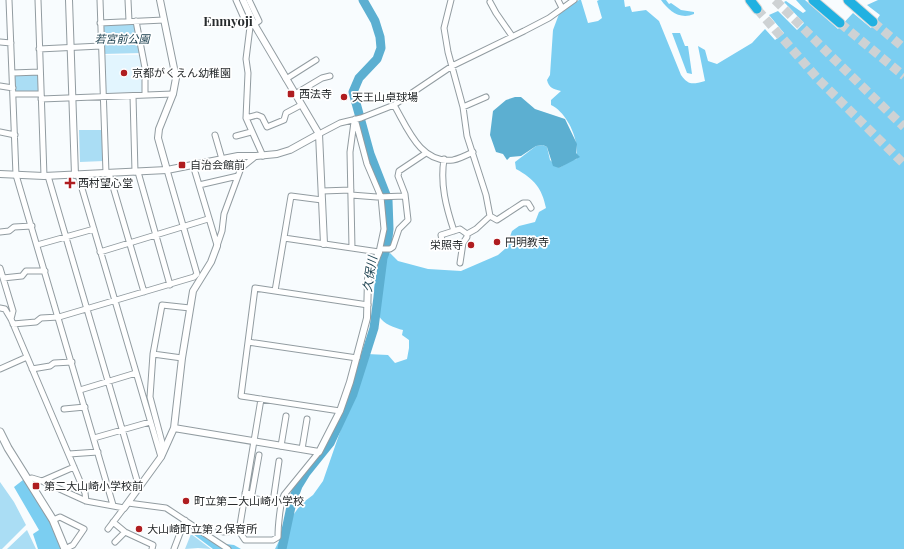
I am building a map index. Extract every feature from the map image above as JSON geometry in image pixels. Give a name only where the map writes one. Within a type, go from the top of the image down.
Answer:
[{"type":"highway","points":[[750,0],[757,9]]},
{"type":"highway","points":[[813,0],[840,23]]},
{"type":"highway","points":[[848,0],[873,22]]},
{"type":"main road","points":[[1,436],[53,520],[65,549]]},
{"type":"street","points":[[9,0],[16,175],[59,317],[113,505]]},
{"type":"street","points":[[38,0],[41,96],[46,176],[66,237],[140,487]]},
{"type":"street","points":[[68,0],[76,175],[94,229],[161,457]]},
{"type":"street","points":[[100,0],[103,97],[108,173],[144,292]]},
{"type":"street","points":[[128,0],[129,21]]},
{"type":"street","points":[[12,322],[36,322],[41,318],[59,317],[170,285],[194,277],[197,274],[158,138],[159,130],[173,94],[176,78],[160,0]]},
{"type":"street","points":[[236,0],[247,25],[252,25],[259,21],[249,0]]},
{"type":"street","points":[[243,0],[252,25],[319,134],[324,244]]},
{"type":"street","points":[[451,0],[444,28],[463,107],[467,136],[486,195],[490,216],[497,220],[523,203],[528,203],[531,208]]},
{"type":"street","points":[[558,0],[562,8]]},
{"type":"street","points":[[0,174],[46,176],[167,170],[238,156],[263,156],[290,150],[340,123],[394,105],[452,66],[549,18],[574,0]]},
{"type":"street","points":[[490,2],[512,36]]},
{"type":"street","points":[[100,23],[164,20]]},
{"type":"street","points":[[136,21],[145,68],[145,96]]},
{"type":"street","points":[[252,25],[246,59],[248,73],[246,118],[263,156]]},
{"type":"street","points":[[0,42],[11,43]]},
{"type":"street","points":[[39,49],[101,46]]},
{"type":"street","points":[[286,79],[316,60]]},
{"type":"street","points":[[12,73],[40,72]]},
{"type":"street","points":[[295,94],[322,78],[330,76]]},
{"type":"street","points":[[0,86],[13,88]]},
{"type":"street","points":[[13,94],[72,98],[173,94]]},
{"type":"street","points":[[133,96],[136,172],[170,285]]},
{"type":"street","points":[[463,107],[486,97]]},
{"type":"street","points":[[246,118],[257,115],[262,117],[267,127],[284,120],[286,113],[301,105]]},
{"type":"street","points":[[394,105],[419,148],[426,153],[444,159],[454,160],[473,152]]},
{"type":"street","points":[[352,248],[350,152],[358,118]]},
{"type":"street","points":[[260,398],[239,531],[245,540],[273,540],[278,537],[282,511],[280,503],[284,495],[319,452],[340,411],[357,358],[367,318],[368,279],[383,250],[385,197],[367,164],[358,118]]},
{"type":"street","points":[[0,132],[15,135]]},
{"type":"street","points":[[236,136],[251,132]]},
{"type":"street","points":[[215,135],[222,159]]},
{"type":"street","points":[[284,238],[352,248],[383,250],[393,247],[399,229],[408,220],[405,196],[398,176],[399,171],[426,153]]},
{"type":"street","points":[[108,528],[161,457],[174,428],[182,358],[193,291],[211,262],[222,231],[224,214],[230,202],[241,168],[256,156]]},
{"type":"street","points":[[444,159],[442,182],[445,201],[454,231]]},
{"type":"street","points":[[193,165],[217,246]]},
{"type":"street","points":[[199,185],[238,176]]},
{"type":"street","points":[[322,191],[351,192],[385,197],[405,196]]},
{"type":"street","points":[[275,291],[291,196],[322,200]]},
{"type":"street","points":[[460,263],[463,243],[468,237],[467,234],[490,216]]},
{"type":"street","points":[[100,252],[208,218]]},
{"type":"street","points":[[0,232],[9,231],[14,227],[32,226]]},
{"type":"street","points":[[37,245],[94,229]]},
{"type":"street","points":[[442,240],[441,235],[460,229],[467,234]]},
{"type":"street","points":[[0,268],[13,311],[12,322]]},
{"type":"street","points":[[3,278],[22,276],[26,271],[45,271]]},
{"type":"street","points":[[340,411],[241,396],[255,288],[368,306]]},
{"type":"street","points":[[164,450],[150,397],[153,354],[162,305],[190,308]]},
{"type":"street","points":[[0,308],[5,309],[12,322],[69,454],[85,494],[86,501]]},
{"type":"street","points":[[248,342],[357,358]]},
{"type":"street","points":[[153,354],[182,358]]},
{"type":"street","points":[[0,369],[27,358]]},
{"type":"street","points":[[32,369],[50,366],[54,363],[72,362]]},
{"type":"street","points":[[80,390],[136,372]]},
{"type":"street","points":[[64,409],[85,407]]},
{"type":"street","points":[[282,446],[286,416]]},
{"type":"street","points":[[302,449],[307,419]]},
{"type":"street","points":[[94,438],[150,422]]},
{"type":"street","points":[[174,428],[319,452]]},
{"type":"street","points":[[69,454],[98,452]]},
{"type":"street","points":[[245,495],[252,494],[259,455]]},
{"type":"street","points":[[273,502],[279,461]]},
{"type":"street","points":[[42,481],[74,467]]},
{"type":"street","points":[[28,479],[32,478],[42,481],[97,505],[126,505],[166,508],[228,549]]},
{"type":"street","points":[[245,495],[280,503]]},
{"type":"street","points":[[53,520],[60,517],[84,529],[73,545],[65,549]]},
{"type":"street","points":[[174,549],[184,520]]},
{"type":"street","points":[[113,522],[125,532],[153,545],[152,549]]},
{"type":"street","points":[[218,529],[223,532],[239,531]]},
{"type":"street","points":[[115,542],[125,532]]},
{"type":"shaded area","points":[[581,0],[588,23],[598,21],[602,18],[597,1],[599,0],[624,0],[625,7],[630,6],[632,12],[646,10],[659,21],[681,75],[689,83],[694,83],[705,81],[698,46],[705,50],[708,61],[717,64],[752,43],[765,29],[775,40],[784,33],[769,15],[778,11],[797,30],[804,23],[784,2],[786,1],[803,13],[806,11],[796,0],[805,0],[838,29],[853,13],[871,28],[880,15],[867,5],[878,0],[904,0],[904,549],[275,549],[289,521],[301,504],[313,495],[323,481],[367,354],[388,355],[395,363],[407,359],[409,340],[402,335],[403,330],[393,327],[381,319],[374,301],[377,273],[385,258],[390,253],[398,261],[428,269],[461,271],[498,255],[506,248],[512,231],[519,226],[535,222],[539,212],[546,208],[542,195],[536,185],[528,176],[516,169],[515,162],[536,146],[543,145],[547,147],[550,160],[559,168],[572,160],[577,159],[576,143],[571,127],[564,116],[551,105],[551,100],[561,91],[552,88],[547,80],[550,75],[553,30],[559,14]]},
{"type":"shaded area","points":[[661,0],[666,0],[669,4],[671,3],[681,10],[694,12],[694,14],[684,16],[675,13],[671,11]]},
{"type":"shaded area","points":[[672,33],[680,33],[685,46],[688,46],[692,74],[687,73]]},
{"type":"shaded area","name":"京都がくえん幼稚園","points":[[104,55],[141,55],[144,93],[105,95]]},
{"type":"shaded area","points":[[521,97],[535,109],[565,119],[577,144],[576,153],[580,157],[559,168],[553,166],[547,147],[543,145],[536,146],[521,156],[510,157],[507,160],[503,154],[496,152],[490,135],[493,111],[506,100]]},
{"type":"shaded area","points":[[23,480],[29,484],[50,521],[61,549],[38,549],[33,534],[39,530],[14,487]]},
{"type":"shaded area","points":[[199,530],[226,544],[234,545],[241,549],[213,549],[193,534]]},
{"type":"green space","name":"若宮前公園","points":[[133,23],[135,25],[141,53],[103,54],[103,26],[105,24]]},
{"type":"green space","points":[[38,74],[40,90],[38,92],[15,91],[16,75]]},
{"type":"green space","points":[[79,130],[104,130],[104,161],[80,162]]},
{"type":"green space","points":[[0,482],[14,502],[26,525],[2,549],[0,549]]},
{"type":"green space","points":[[27,530],[36,549],[7,549]]},
{"type":"green space","points":[[191,534],[211,549],[185,549]]},
{"type":"waterway","name":"久保川","points":[[282,549],[292,502],[298,486],[306,473],[330,443],[353,394],[374,328],[383,258],[387,247],[389,229],[388,200],[370,154],[353,92],[359,78],[377,59],[381,48],[380,37],[375,21],[363,0]]},
{"type":"tunnel","points":[[775,0],[904,127]]},
{"type":"tunnel","points":[[757,9],[819,80],[904,164]]},
{"type":"tunnel","points":[[873,22],[904,48]]},
{"type":"tunnel","points":[[840,23],[904,76]]},
{"type":"place","name":"京都がくえん幼稚園","points":[[124,73]]},
{"type":"place","name":"西法寺","points":[[291,94]]},
{"type":"place","name":"天王山卓球場","points":[[344,97]]},
{"type":"place","name":"自治会館前","points":[[182,165]]},
{"type":"place","name":"西村望心堂","points":[[70,183]]},
{"type":"place","name":"円明教寺","points":[[497,242]]},
{"type":"place","name":"栄照寺","points":[[471,245]]},
{"type":"place","name":"第二大山崎小学校前","points":[[36,486]]},
{"type":"place","name":"町立第二大山崎小学校","points":[[186,501]]},
{"type":"place","name":"大山崎町立第２保育所","points":[[139,529]]},
{"type":"district","name":"Enmyoji","points":[[228,21]]}]
